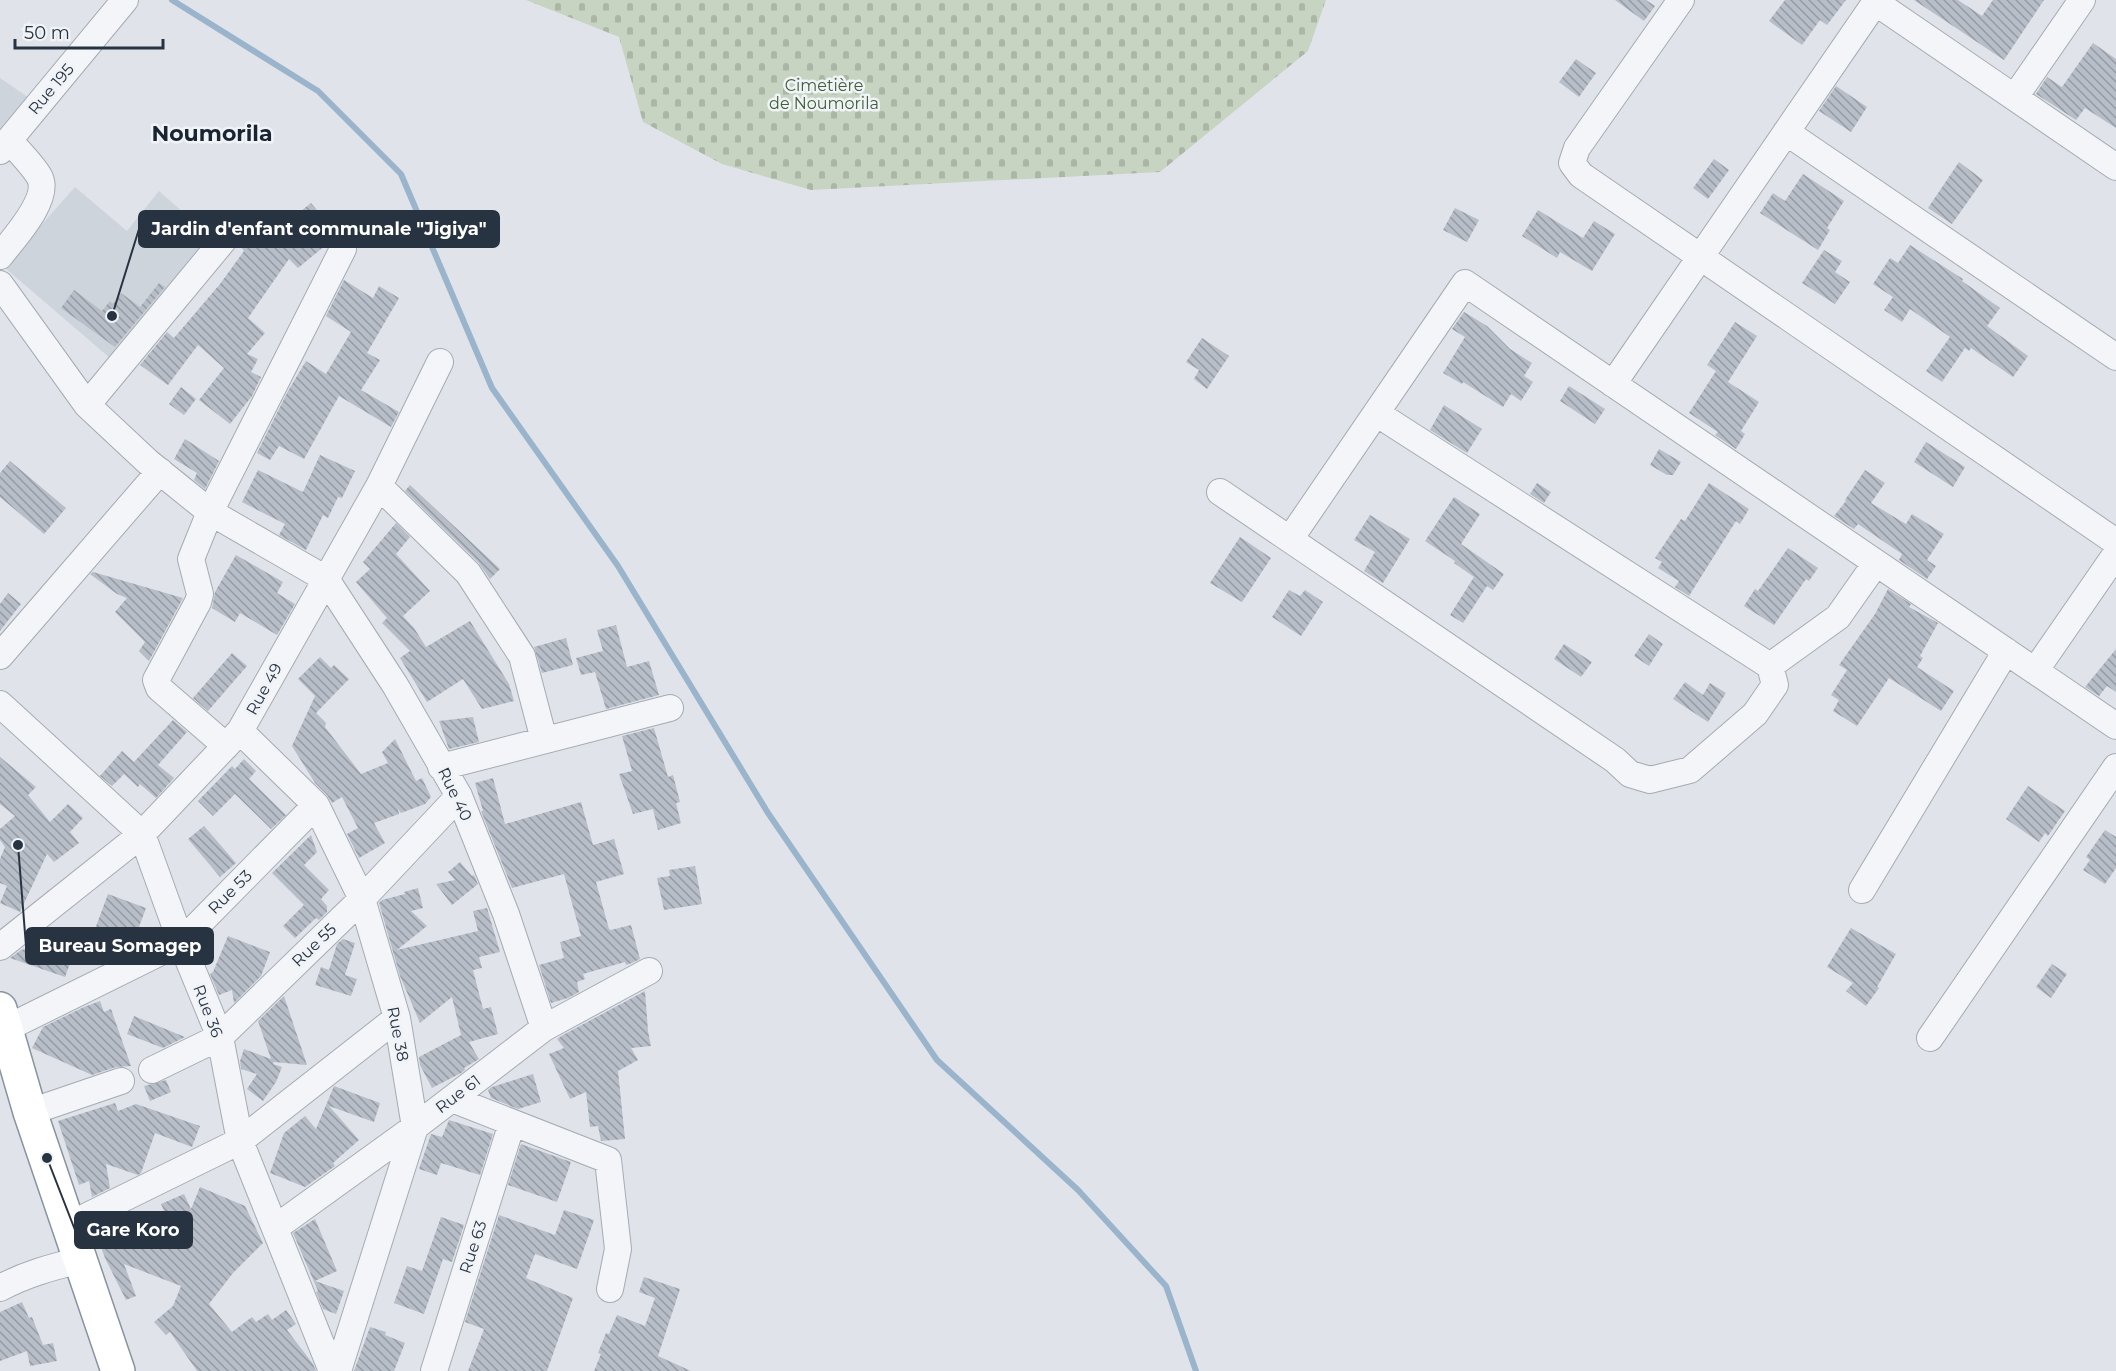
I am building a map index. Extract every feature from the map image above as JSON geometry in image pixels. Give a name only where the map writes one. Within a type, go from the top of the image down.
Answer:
[{"type":"highway","points":[[4,1039],[118,1371]]},
{"type":"street","name":"Rue 195","points":[[5,145],[125,0]]},
{"type":"street","points":[[1681,0],[1577,148],[1572,162],[1581,175],[2116,542]]},
{"type":"street","points":[[2015,97],[2082,0]]},
{"type":"street","points":[[1613,384],[1876,1],[2116,167]]},
{"type":"street","points":[[1786,132],[2116,357]]},
{"type":"street","points":[[0,256],[40,201],[42,188],[40,178],[5,145]]},
{"type":"street","points":[[87,405],[232,230]]},
{"type":"street","points":[[210,512],[343,249]]},
{"type":"street","points":[[1290,539],[1465,283],[2116,726]]},
{"type":"street","points":[[0,284],[87,405],[160,471],[210,512],[326,579]]},
{"type":"street","name":"Rue 49","points":[[0,947],[142,834],[233,739],[379,486],[440,362]]},
{"type":"street","points":[[1220,492],[1615,760],[1630,774],[1650,780],[1690,770],[1755,714],[1774,685],[1770,666],[1376,413]]},
{"type":"street","points":[[0,656],[160,471]]},
{"type":"street","points":[[379,486],[468,573],[522,656],[544,740]]},
{"type":"street","name":"Rue 38","points":[[210,512],[191,559],[200,594],[198,602],[156,680],[159,688],[233,739],[316,805],[362,898],[397,1018],[415,1127],[338,1371]]},
{"type":"street","points":[[2035,671],[2116,554]]},
{"type":"street","points":[[1770,666],[1838,617],[1876,563]]},
{"type":"street","name":"Rue 40","points":[[326,579],[394,686],[459,796],[506,914],[544,1028]]},
{"type":"street","points":[[1862,890],[2006,651]]},
{"type":"street","name":"Rue 36","points":[[0,704],[142,834],[181,942],[220,1037],[240,1141],[332,1371]]},
{"type":"street","points":[[441,767],[670,708]]},
{"type":"street","points":[[1930,1038],[2116,767]]},
{"type":"street","name":"Rue 55","points":[[152,1070],[220,1037],[362,898],[459,796]]},
{"type":"street","name":"Rue 53","points":[[4,1039],[181,942],[316,805]]},
{"type":"street","name":"Rue 61","points":[[275,1228],[415,1127],[544,1028],[649,971]]},
{"type":"street","points":[[69,1226],[240,1141],[397,1018]]},
{"type":"street","points":[[30,1112],[121,1081]]},
{"type":"street","points":[[452,1099],[608,1160],[618,1249],[610,1290]]},
{"type":"street","name":"Rue 63","points":[[434,1371],[512,1123]]},
{"type":"street","points":[[0,1288],[16,1279],[44,1269],[81,1260]]},
{"type":"shaded area","points":[[0,78],[35,102],[0,144]]},
{"type":"shaded area","points":[[75,187],[127,231],[159,191],[226,250],[118,365],[4,267]]},
{"type":"green space","name":"Cimetière de Noumorila","points":[[526,0],[1326,0],[1308,51],[1160,172],[811,190],[722,164],[643,122],[619,37]]},
{"type":"building","points":[[1615,0],[1646,0],[1655,6],[1644,21]]},
{"type":"building","points":[[1785,0],[1846,0],[1827,25],[1820,20],[1802,45],[1769,21]]},
{"type":"building","points":[[1914,0],[1958,0],[1982,16],[1993,0],[2044,0],[2004,60]]},
{"type":"building","points":[[2093,43],[2116,59],[2116,128],[2085,108],[2076,120],[2036,94],[2047,77],[2062,87]]},
{"type":"building","points":[[1576,59],[1596,73],[1579,97],[1559,82]]},
{"type":"building","points":[[1836,86],[1867,107],[1851,132],[1819,111]]},
{"type":"building","points":[[1714,159],[1729,170],[1708,199],[1693,188]]},
{"type":"building","points":[[1959,162],[1983,180],[1952,224],[1928,208]]},
{"type":"building","points":[[1803,174],[1844,201],[1827,228],[1830,230],[1818,250],[1760,213],[1773,193],[1785,201]]},
{"type":"building","points":[[311,203],[338,235],[298,268],[289,259],[248,318],[265,333],[247,354],[258,359],[251,372],[261,377],[252,396],[230,424],[199,400],[224,368],[198,345],[168,385],[140,365],[167,332],[174,338],[220,284],[244,251],[239,245],[247,233],[246,226],[263,241]]},
{"type":"building","points":[[1455,208],[1479,220],[1467,242],[1443,230]]},
{"type":"building","points":[[1538,210],[1583,238],[1594,221],[1615,234],[1592,271],[1560,252],[1557,258],[1522,236]]},
{"type":"building","points":[[1910,245],[1963,279],[1962,281],[2000,308],[1987,326],[2028,356],[2013,377],[1971,348],[1969,351],[1965,348],[1942,382],[1926,371],[1950,337],[1910,309],[1902,322],[1884,310],[1893,297],[1873,284],[1890,258],[1898,263]]},
{"type":"building","points":[[1824,250],[1842,261],[1835,272],[1850,282],[1835,304],[1802,283]]},
{"type":"building","points":[[344,280],[373,298],[379,286],[399,298],[367,353],[380,360],[361,390],[399,412],[391,427],[339,396],[304,459],[279,446],[270,460],[257,453],[306,361],[326,374],[351,332],[326,316]]},
{"type":"building","points":[[159,283],[165,287],[115,347],[61,308],[74,290],[102,311],[110,301],[113,304],[121,293],[140,307]]},
{"type":"building","points":[[1464,312],[1487,326],[1510,349],[1532,363],[1524,376],[1533,382],[1521,401],[1511,394],[1503,407],[1463,382],[1462,384],[1443,373],[1465,337],[1452,329]]},
{"type":"building","points":[[1735,322],[1757,336],[1728,382],[1759,402],[1741,431],[1745,434],[1736,449],[1715,435],[1718,432],[1689,413],[1716,371],[1707,365]]},
{"type":"building","points":[[1202,338],[1229,356],[1207,389],[1194,379],[1199,370],[1186,362]]},
{"type":"building","points":[[1569,386],[1605,409],[1595,424],[1560,401]]},
{"type":"building","points":[[181,387],[196,399],[184,415],[169,404]]},
{"type":"building","points":[[1444,405],[1482,429],[1467,453],[1430,430]]},
{"type":"building","points":[[185,439],[219,461],[205,489],[194,480],[197,473],[174,459]]},
{"type":"building","points":[[1926,442],[1965,467],[1953,487],[1914,462]]},
{"type":"building","points":[[1659,449],[1681,462],[1673,475],[1667,475],[1650,465]]},
{"type":"building","points":[[320,455],[355,471],[342,498],[338,497],[328,518],[323,515],[306,550],[279,535],[285,524],[242,502],[258,470],[303,492]]},
{"type":"building","points":[[10,461],[66,508],[44,534],[0,497],[0,473]]},
{"type":"building","points":[[1865,470],[1885,483],[1871,503],[1906,524],[1912,514],[1944,534],[1927,560],[1936,566],[1927,579],[1899,560],[1902,554],[1858,524],[1854,529],[1834,516]]},
{"type":"building","points":[[1537,483],[1551,492],[1544,503],[1530,494]]},
{"type":"building","points":[[1709,483],[1749,509],[1740,524],[1736,521],[1689,596],[1675,587],[1679,581],[1658,568],[1662,562],[1655,558],[1681,519],[1685,521]]},
{"type":"building","points":[[410,485],[500,569],[490,579],[478,562],[405,491]]},
{"type":"building","points":[[1454,497],[1480,514],[1461,544],[1504,574],[1493,590],[1487,586],[1463,623],[1450,615],[1474,577],[1425,541]]},
{"type":"building","points":[[1370,515],[1410,539],[1383,583],[1364,571],[1375,552],[1354,540]]},
{"type":"building","points":[[396,523],[410,537],[396,554],[430,591],[403,616],[426,647],[470,621],[509,684],[514,701],[482,709],[463,679],[427,702],[400,658],[410,651],[382,623],[387,618],[356,582],[370,569],[363,562]]},
{"type":"building","points":[[1240,537],[1271,558],[1242,602],[1210,583]]},
{"type":"building","points":[[1788,548],[1818,568],[1809,581],[1806,579],[1774,625],[1744,606],[1755,589],[1758,591]]},
{"type":"building","points":[[236,555],[283,582],[277,593],[295,604],[277,635],[240,613],[235,622],[212,608],[215,592]]},
{"type":"building","points":[[93,572],[183,598],[149,661],[139,651],[145,642],[115,612],[127,598],[117,594],[90,574]]},
{"type":"building","points":[[1888,589],[1911,604],[1909,607],[1938,623],[1920,656],[1923,658],[1917,667],[1954,691],[1941,711],[1889,678],[1857,726],[1833,711],[1839,700],[1831,695],[1847,670],[1839,665],[1875,614]]},
{"type":"building","points":[[1289,590],[1300,596],[1305,590],[1323,602],[1301,636],[1272,617]]},
{"type":"building","points":[[8,593],[21,604],[0,631],[0,604]]},
{"type":"building","points":[[616,625],[627,667],[649,661],[659,695],[606,709],[595,672],[581,675],[576,658],[603,651],[597,630]]},
{"type":"building","points":[[1649,634],[1663,644],[1649,666],[1634,656]]},
{"type":"building","points":[[566,638],[573,665],[542,673],[534,647]]},
{"type":"building","points":[[1564,644],[1592,662],[1581,677],[1554,659]]},
{"type":"building","points":[[2116,649],[2116,692],[2107,686],[2099,696],[2085,687]]},
{"type":"building","points":[[232,653],[247,666],[208,711],[193,698]]},
{"type":"building","points":[[320,657],[331,668],[334,665],[349,679],[316,713],[326,723],[325,727],[361,774],[388,763],[382,752],[395,739],[416,781],[422,778],[431,797],[425,804],[401,813],[398,809],[399,814],[374,823],[385,843],[359,858],[347,834],[358,828],[342,797],[332,803],[315,783],[292,746],[315,696],[298,679]]},
{"type":"building","points":[[1685,682],[1703,695],[1710,683],[1726,693],[1708,722],[1673,699]]},
{"type":"building","points":[[473,717],[479,742],[449,749],[439,721]]},
{"type":"building","points":[[173,720],[187,732],[158,765],[174,778],[156,798],[140,784],[138,787],[124,774],[112,786],[100,776],[122,751],[134,762]]},
{"type":"building","points":[[654,728],[668,777],[673,775],[680,802],[676,803],[681,823],[658,830],[653,809],[633,814],[619,774],[632,771],[622,736]]},
{"type":"building","points":[[0,757],[36,787],[28,795],[50,822],[68,804],[83,818],[70,832],[79,843],[54,862],[47,854],[20,912],[0,903],[7,886],[0,883],[0,859],[5,847],[0,840],[0,829],[15,816],[0,804]]},
{"type":"building","points":[[244,759],[256,771],[249,779],[286,815],[271,829],[235,794],[213,816],[198,801],[232,766],[235,769]]},
{"type":"building","points":[[493,778],[505,824],[581,802],[593,845],[614,839],[624,874],[596,882],[609,929],[631,925],[640,959],[626,965],[625,962],[583,974],[585,979],[577,982],[579,992],[551,1003],[539,965],[564,958],[560,942],[581,936],[564,874],[512,888],[481,811],[483,811],[475,783]]},
{"type":"building","points":[[2028,786],[2065,811],[2048,836],[2045,833],[2039,842],[2006,819]]},
{"type":"building","points":[[204,826],[236,863],[220,877],[188,839]]},
{"type":"building","points":[[2105,830],[2116,837],[2116,868],[2105,884],[2083,870],[2090,860],[2086,857]]},
{"type":"building","points":[[311,835],[317,852],[304,865],[329,890],[321,899],[327,906],[327,912],[319,920],[316,918],[295,938],[283,926],[304,905],[272,873]]},
{"type":"building","points":[[460,862],[472,876],[474,875],[478,884],[452,905],[436,884],[455,880],[448,872]]},
{"type":"building","points":[[695,866],[702,904],[664,910],[657,878],[670,876],[669,870]]},
{"type":"building","points":[[418,888],[423,908],[411,911],[427,926],[397,950],[478,931],[473,911],[487,908],[500,952],[479,957],[482,968],[473,970],[483,1009],[491,1007],[498,1034],[469,1042],[479,1059],[464,1068],[465,1070],[461,1073],[432,1088],[420,1065],[419,1057],[461,1035],[452,997],[420,1023],[400,976],[379,903]]},
{"type":"building","points":[[108,894],[146,908],[133,943],[95,929]]},
{"type":"building","points":[[1851,928],[1896,954],[1877,987],[1879,988],[1866,1006],[1846,991],[1853,983],[1827,967]]},
{"type":"building","points":[[228,936],[270,952],[261,976],[234,1003],[232,990],[219,995],[210,974],[213,972]]},
{"type":"building","points":[[343,939],[355,943],[345,975],[357,979],[351,996],[315,985],[321,967],[329,970],[337,944]]},
{"type":"building","points":[[33,947],[71,961],[65,977],[10,958],[21,950]]},
{"type":"building","points":[[2052,964],[2067,974],[2051,998],[2036,987]]},
{"type":"building","points":[[645,991],[651,1046],[631,1048],[638,1060],[618,1071],[625,1139],[601,1141],[598,1126],[590,1127],[586,1092],[570,1099],[549,1054],[564,1048],[557,1039],[563,1035]]},
{"type":"building","points":[[284,996],[307,1065],[274,1062],[273,1064],[282,1067],[276,1082],[263,1101],[247,1089],[257,1074],[241,1069],[240,1061],[244,1049],[271,1059],[258,1021]]},
{"type":"building","points":[[100,1001],[104,1012],[111,1009],[131,1066],[116,1067],[92,1075],[32,1048],[43,1027]]},
{"type":"building","points":[[134,1016],[185,1037],[163,1048],[127,1034]]},
{"type":"building","points":[[533,1074],[541,1102],[518,1109],[491,1098],[488,1090],[492,1087]]},
{"type":"building","points":[[166,1080],[171,1092],[150,1101],[144,1086]]},
{"type":"building","points":[[334,1086],[380,1103],[374,1122],[329,1106],[359,1140],[333,1163],[335,1166],[305,1187],[270,1173],[284,1133],[305,1116],[316,1129]]},
{"type":"building","points":[[115,1103],[118,1111],[136,1104],[200,1126],[192,1147],[155,1133],[141,1173],[138,1175],[106,1164],[110,1188],[92,1197],[89,1181],[79,1185],[58,1121]]},
{"type":"building","points":[[449,1120],[493,1134],[480,1175],[441,1163],[437,1175],[419,1169],[431,1134],[442,1137]]},
{"type":"building","points":[[521,1144],[571,1162],[557,1202],[508,1185]]},
{"type":"building","points":[[200,1187],[245,1206],[263,1243],[233,1273],[209,1304],[232,1332],[252,1317],[256,1322],[268,1314],[272,1320],[286,1310],[296,1324],[287,1330],[316,1371],[197,1371],[170,1332],[166,1335],[154,1322],[173,1306],[181,1286],[124,1264],[136,1296],[126,1300],[105,1258],[95,1231],[128,1216],[140,1240],[149,1223],[176,1238],[161,1204],[184,1194],[191,1209]]},
{"type":"building","points":[[564,1210],[594,1220],[577,1269],[535,1254],[526,1278],[573,1298],[547,1371],[468,1371],[484,1329],[465,1322],[499,1215],[555,1235]]},
{"type":"building","points":[[441,1217],[464,1225],[452,1262],[443,1259],[424,1314],[394,1303],[407,1266],[422,1271]]},
{"type":"building","points":[[315,1219],[337,1271],[315,1281],[344,1291],[336,1314],[323,1309],[316,1292],[318,1291],[293,1233]]},
{"type":"building","points":[[644,1277],[680,1289],[658,1356],[691,1371],[594,1371],[606,1333],[609,1334],[617,1315],[645,1326],[655,1298],[639,1292]]},
{"type":"building","points":[[22,1302],[29,1318],[32,1317],[43,1345],[53,1343],[57,1361],[30,1366],[27,1351],[0,1361],[0,1312]]},
{"type":"building","points":[[370,1327],[386,1332],[385,1335],[405,1343],[394,1371],[354,1371]]},
{"type":"waterway","points":[[172,0],[318,91],[401,174],[492,388],[618,566],[768,813],[937,1060],[1078,1190],[1166,1286],[1196,1371]]},
{"type":"place","name":"Jardin d'enfant communale \"Jigiya\"","points":[[112,316]]},
{"type":"place","name":"Bureau Somagep","points":[[18,845]]},
{"type":"place","name":"Gare Koro","points":[[47,1158]]},
{"type":"district","name":"Noumorila","points":[[212,133]]}]
